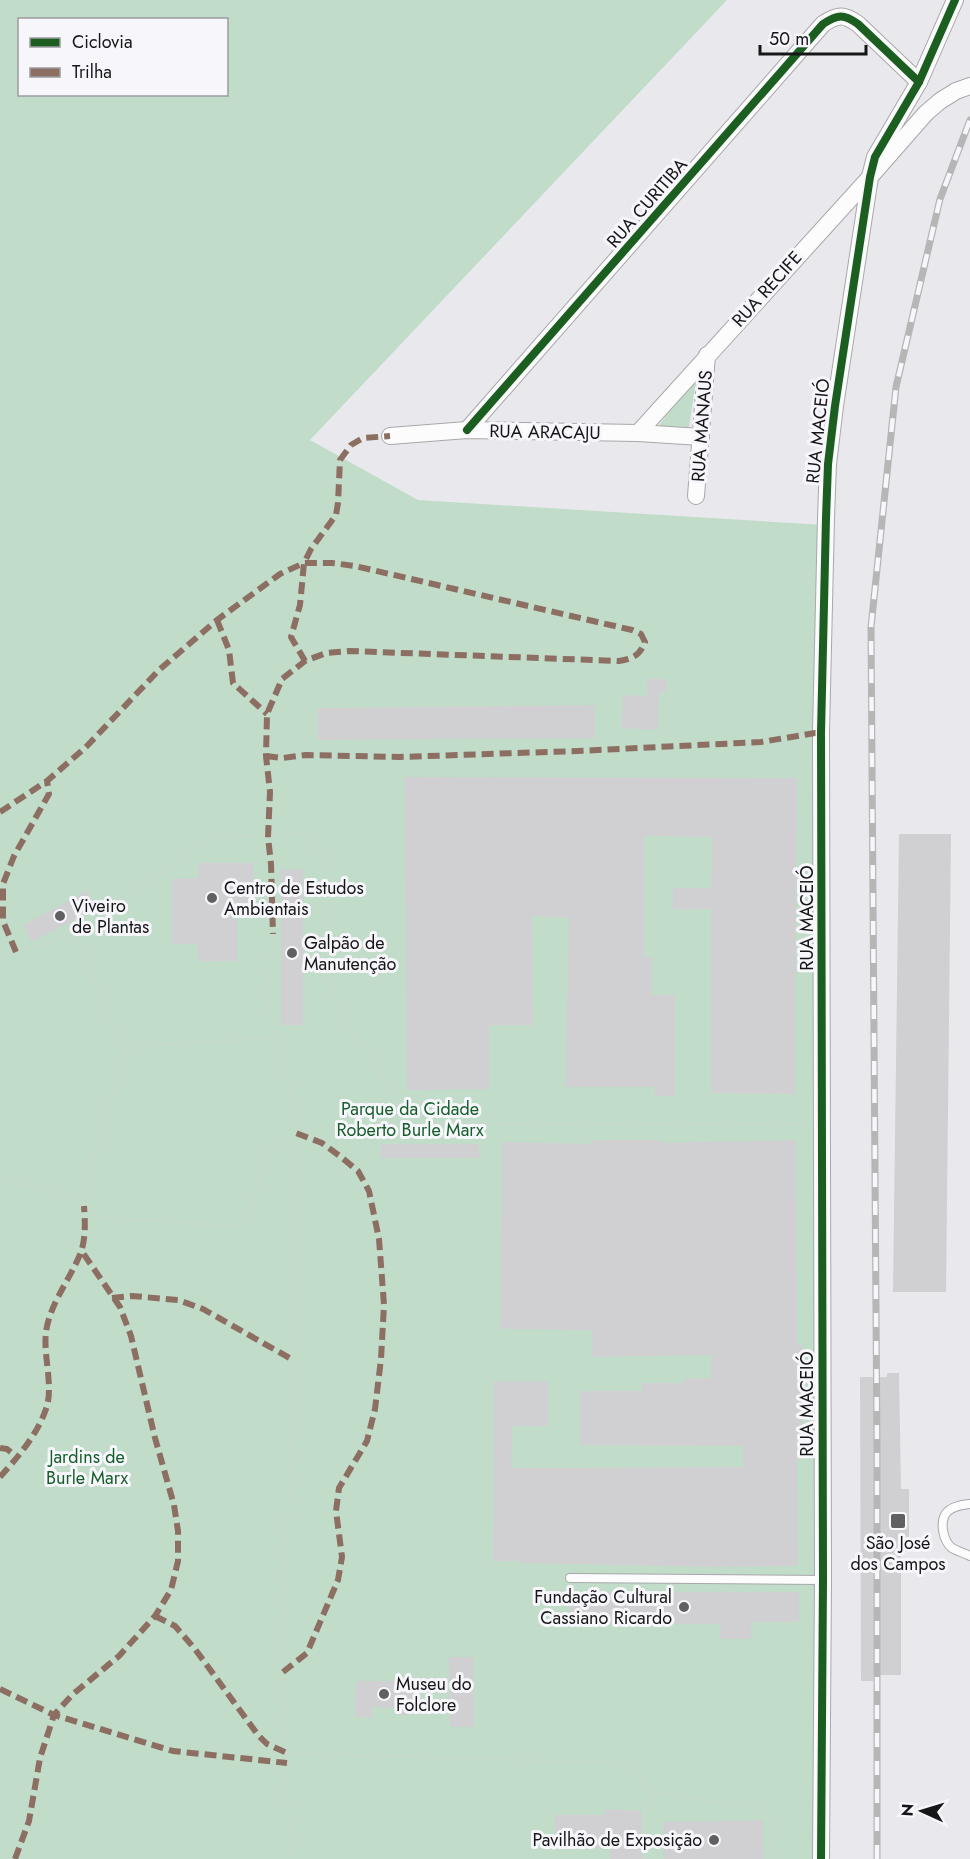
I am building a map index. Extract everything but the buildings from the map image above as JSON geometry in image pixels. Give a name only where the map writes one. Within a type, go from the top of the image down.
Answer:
[{"type":"street","name":"RUA MACEIÓ","points":[[821,1859],[823,1580],[821,732],[828,474],[835,406],[875,157],[919,82],[955,0]]},
{"type":"street","name":"RUA CURITIBA","points":[[468,430],[823,24],[843,16],[858,24],[919,82]]},
{"type":"street","name":"RUA RECIFE","points":[[638,433],[926,113],[956,91],[970,86]]},
{"type":"street","name":"RUA MANAUS","points":[[696,496],[707,355]]},
{"type":"street","name":"RUA ARACAJU","points":[[390,436],[468,430],[638,433],[701,437]]},
{"type":"lane","points":[[970,1504],[950,1510],[945,1514],[943,1525],[944,1536],[950,1546],[970,1556]]},
{"type":"lane","points":[[570,1578],[823,1580]]},
{"type":"path","points":[[0,958],[77,932],[207,840],[230,834],[268,837],[294,832],[308,837],[326,863],[331,903],[330,966],[334,993],[342,1017],[369,1053],[410,1123]]},
{"type":"path","points":[[77,932],[82,954],[125,1051],[87,1181],[84,1206]]},
{"type":"path","points":[[273,934],[270,1008],[275,1038],[289,1086],[296,1133],[293,1359],[283,1672],[290,1859]]},
{"type":"path","points":[[125,1051],[145,1045],[275,1038]]},
{"type":"path","points":[[0,1179],[71,1196],[98,1217],[231,1226],[244,1220],[252,1205],[262,1160],[271,1147],[296,1133],[310,1129],[410,1123],[821,1125]]},
{"type":"path","points":[[287,1753],[631,1763],[653,1793],[754,1807],[768,1816],[771,1833],[771,1859]]},
{"type":"path","points":[[645,1859],[646,1820],[653,1793]]},
{"type":"green space","name":"Parque da Cidade Roberto Burle Marx","points":[[0,0],[727,0],[310,440],[418,500],[824,525],[817,1859],[0,1859]]},
{"type":"green space","points":[[697,375],[688,433],[654,432]]},
{"type":"railway","points":[[877,1859],[877,1447],[871,627],[896,387],[940,199],[970,120]]},
{"type":"marked path","points":[[305,661],[291,637],[300,605],[304,563],[311,549],[336,515],[340,460],[351,445],[363,438],[390,436]]},
{"type":"marked path","points":[[0,812],[47,781],[86,747],[159,670],[217,620],[280,574],[304,563],[355,566],[632,630],[641,634],[645,642],[641,650],[632,658],[619,661],[350,651],[326,653],[305,661],[282,679],[267,714],[266,756],[270,792],[268,837],[273,934]]},
{"type":"marked path","points":[[217,620],[229,650],[233,683],[267,714]]},
{"type":"marked path","points":[[266,756],[283,758],[306,755],[399,757],[577,751],[761,742],[821,732]]},
{"type":"marked path","points":[[16,952],[3,921],[3,884],[14,856],[49,794],[47,781]]},
{"type":"marked path","points":[[283,1672],[307,1653],[338,1580],[342,1557],[336,1511],[339,1488],[367,1441],[375,1409],[384,1305],[379,1239],[369,1191],[358,1171],[341,1157],[322,1143],[296,1133]]},
{"type":"marked path","points":[[0,1477],[32,1437],[46,1409],[49,1391],[45,1341],[48,1321],[83,1246],[84,1206]]},
{"type":"marked path","points":[[15,1859],[29,1821],[40,1758],[54,1715],[72,1695],[119,1656],[155,1616],[171,1590],[178,1561],[178,1531],[174,1505],[155,1438],[131,1336],[120,1307],[81,1250]]},
{"type":"marked path","points":[[112,1298],[132,1296],[178,1300],[203,1309],[293,1360]]},
{"type":"marked path","points":[[0,1448],[7,1449],[18,1458]]},
{"type":"marked path","points":[[155,1616],[175,1626],[195,1649],[258,1735],[267,1744],[287,1753]]},
{"type":"marked path","points":[[0,1689],[54,1715],[173,1751],[287,1763]]},
{"type":"cycle path","points":[[821,1859],[823,1580],[821,732],[828,464],[870,177],[875,157],[919,82],[955,0]]},
{"type":"cycle path","points":[[467,430],[823,24],[841,16],[858,24],[919,82]]},
{"type":"place","name":"Centro de Estudos Ambientais","points":[[212,898]]},
{"type":"place","name":"Viveiro de Plantas","points":[[60,916]]},
{"type":"place","name":"Galpão de Manutenção","points":[[292,953]]},
{"type":"place","name":"São José dos Campos","points":[[898,1521]]},
{"type":"place","name":"Fundação Cultural Cassiano Ricardo","points":[[684,1607]]},
{"type":"place","name":"Museu do Folclore","points":[[384,1694]]},
{"type":"place","name":"Pavilhão de Exposição","points":[[714,1840]]},
{"type":"park label","name":"Jardins de Burle Marx","points":[[87,1467]]}]
